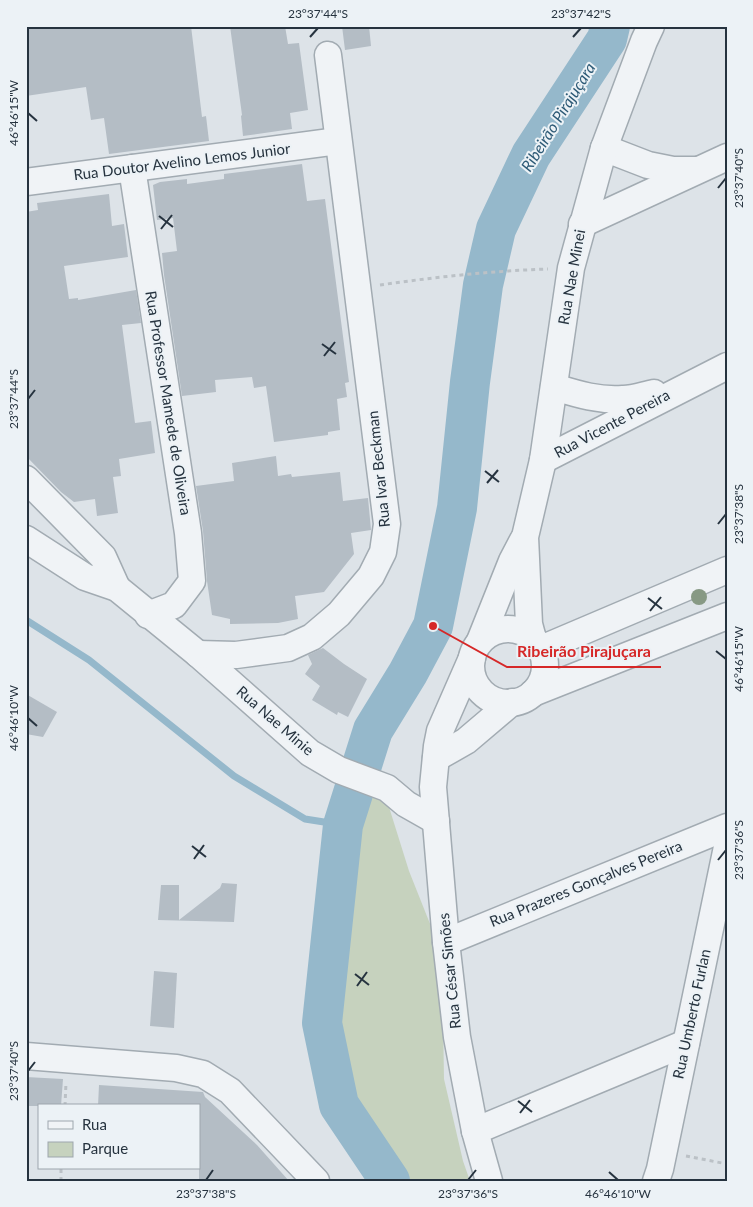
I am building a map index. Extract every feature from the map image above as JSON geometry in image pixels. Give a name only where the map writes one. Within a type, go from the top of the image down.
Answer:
[{"type":"street","name":"Rua Nae Minei","points":[[476,650],[512,561],[525,537],[543,460],[571,268],[604,148],[651,26]]},
{"type":"street","name":"Rua Ivar Beckman","points":[[198,654],[236,655],[288,648],[312,637],[339,614],[370,576],[383,552],[387,524],[328,55]]},
{"type":"street","name":"Rua Doutor Avelino Lemos Junior","points":[[26,182],[338,141]]},
{"type":"street","points":[[604,148],[648,165],[673,170],[699,170]]},
{"type":"street","points":[[582,224],[727,157]]},
{"type":"street","name":"Rua Professor Mamede de Oliveira","points":[[132,168],[188,533],[192,581],[174,605],[148,615]]},
{"type":"street","name":"Rua Vicente Pereira","points":[[543,460],[727,366]]},
{"type":"street","name":"Rua Vicente Pereira","points":[[554,387],[580,395],[605,399],[624,399],[682,388]]},
{"type":"street","points":[[26,480],[103,556],[117,588]]},
{"type":"street","name":"Rua Nae Minei","points":[[525,537],[529,624],[537,644]]},
{"type":"street","points":[[26,539],[85,577],[117,588],[198,654]]},
{"type":"street","points":[[537,644],[727,570]]},
{"type":"street","points":[[436,758],[466,741],[523,697],[540,684],[544,673],[544,661],[537,644],[523,632],[512,629],[500,629],[490,633],[476,650],[472,676],[480,691],[490,698],[501,702],[523,697],[727,616]]},
{"type":"street","points":[[699,627],[727,632]]},
{"type":"street","name":"Rua César Simões","points":[[476,650],[440,731],[433,787],[446,942],[457,1037],[475,1131],[489,1181]]},
{"type":"street","name":"Rua Nae Minie","points":[[198,654],[310,753],[339,770],[385,787],[416,790],[433,787]]},
{"type":"street","name":"Rua Nae Minie","points":[[385,787],[406,804],[436,821]]},
{"type":"street","name":"Rua Prazeres Gonçalves Pereira","points":[[446,942],[727,827]]},
{"type":"street","name":"Rua Umberto Furlan","points":[[656,1181],[664,1152],[727,847]]},
{"type":"street","points":[[475,1131],[686,1043]]},
{"type":"street","points":[[26,1056],[176,1068],[204,1074],[230,1091],[316,1181]]},
{"type":"path","points":[[358,288],[419,279],[513,270],[571,268]]},
{"type":"path","points":[[664,1152],[727,1164]]},
{"type":"green space","points":[[354,791],[384,791],[409,871],[442,954],[444,1079],[463,1161],[470,1181],[395,1181],[350,1090],[325,985],[350,851]]},
{"type":"building","points":[[26,26],[191,26],[202,117],[206,116],[209,141],[109,154],[104,118],[91,120],[86,87],[26,96]]},
{"type":"building","points":[[230,26],[285,26],[288,44],[299,43],[308,110],[290,113],[292,129],[243,136]]},
{"type":"building","points":[[342,26],[369,26],[371,46],[345,50]]},
{"type":"building","points":[[302,164],[307,201],[325,199],[349,382],[345,383],[347,397],[337,399],[340,430],[328,432],[328,435],[274,442],[266,386],[254,388],[252,377],[215,380],[216,392],[182,396],[162,253],[177,251],[173,218],[157,220],[153,185],[160,182],[187,179],[187,184],[224,179],[224,174]]},
{"type":"building","points":[[109,194],[112,226],[124,224],[128,257],[64,266],[69,299],[78,298],[78,300],[136,290],[141,323],[122,325],[135,423],[151,421],[155,453],[119,459],[121,476],[113,477],[118,513],[97,516],[95,499],[74,502],[61,492],[26,456],[26,212],[38,210],[37,203]]},
{"type":"building","points":[[276,456],[278,476],[291,474],[292,477],[340,472],[343,501],[368,498],[371,530],[351,533],[354,554],[324,592],[295,596],[298,619],[278,623],[230,624],[230,619],[212,615],[196,486],[234,481],[232,463]]},
{"type":"building","points":[[323,648],[367,679],[348,717],[338,712],[337,715],[312,700],[320,686],[305,674],[312,664],[308,655]]},
{"type":"building","points":[[26,694],[57,712],[43,737],[26,734]]},
{"type":"building","points":[[222,883],[237,884],[234,922],[158,920],[161,885],[179,885],[179,920],[220,888]]},
{"type":"building","points":[[154,971],[177,973],[174,1028],[150,1026]]},
{"type":"building","points":[[26,1077],[63,1079],[61,1104],[26,1106]]},
{"type":"building","points":[[99,1085],[203,1092],[205,1097],[257,1145],[289,1181],[199,1181],[200,1104],[98,1104]]},
{"type":"waterway","name":"Ribeirão Pirajuçara","points":[[390,1181],[339,1105],[322,1023],[343,825],[373,730],[408,673],[433,626],[457,508],[470,382],[483,285],[496,229],[531,155],[607,39],[610,26]]},
{"type":"waterway","points":[[26,620],[89,660],[234,776],[305,819],[343,825]]},
{"type":"place","name":"Ribeirão Pirajuçara","points":[[433,626]]}]
